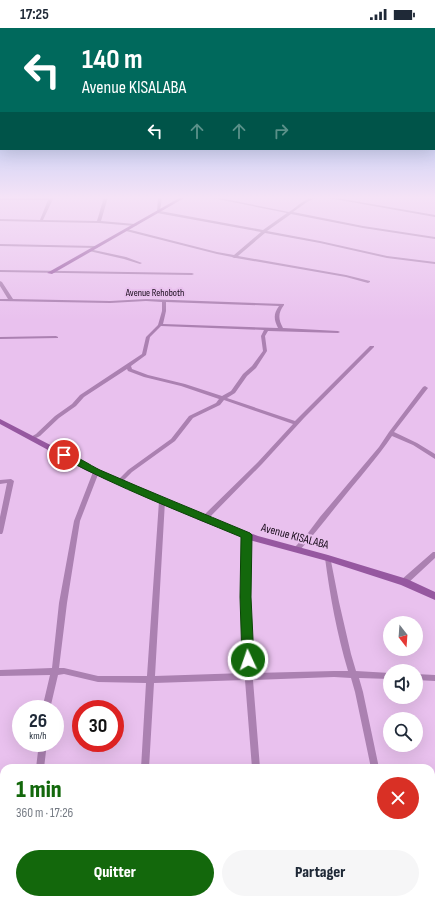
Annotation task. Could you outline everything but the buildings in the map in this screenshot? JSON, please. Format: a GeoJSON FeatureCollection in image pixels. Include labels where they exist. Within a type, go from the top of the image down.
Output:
{"type":"FeatureCollection","features":[{"type":"Feature","properties":{"kind":"street"},"geometry":{"type":"LineString","coordinates":[[50,272],[112,238]]}},
{"type":"Feature","properties":{"kind":"street"},"geometry":{"type":"LineString","coordinates":[[158,238],[234,257],[346,276],[368,282]]}},
{"type":"Feature","properties":{"kind":"street"},"geometry":{"type":"LineString","coordinates":[[234,257],[257,238]]}},
{"type":"Feature","properties":{"kind":"street"},"geometry":{"type":"LineString","coordinates":[[297,238],[387,257],[435,263]]}},
{"type":"Feature","properties":{"kind":"street"},"geometry":{"type":"LineString","coordinates":[[0,245],[93,248],[140,263]]}},
{"type":"Feature","properties":{"kind":"street"},"geometry":{"type":"LineString","coordinates":[[0,271],[192,274]]}},
{"type":"Feature","properties":{"kind":"street"},"geometry":{"type":"LineString","coordinates":[[0,282],[11,300]]}},
{"type":"Feature","properties":{"kind":"street","name":"Avenue Rehoboth"},"geometry":{"type":"LineString","coordinates":[[0,300],[110,302],[138,300],[282,304],[276,311],[276,320],[281,330]]}},
{"type":"Feature","properties":{"kind":"street"},"geometry":{"type":"LineString","coordinates":[[32,438],[38,435],[57,417],[74,405],[82,396],[144,355],[148,337],[160,325],[164,311],[164,301]]}},
{"type":"Feature","properties":{"kind":"street"},"geometry":{"type":"LineString","coordinates":[[160,325],[338,332]]}},
{"type":"Feature","properties":{"kind":"street"},"geometry":{"type":"LineString","coordinates":[[120,482],[130,471],[173,440],[191,417],[218,404],[223,398],[233,392],[265,351],[264,336],[268,329]]}},
{"type":"Feature","properties":{"kind":"street"},"geometry":{"type":"LineString","coordinates":[[0,338],[56,337]]}},
{"type":"Feature","properties":{"kind":"street"},"geometry":{"type":"LineString","coordinates":[[204,518],[260,463],[296,423],[372,347]]}},
{"type":"Feature","properties":{"kind":"street"},"geometry":{"type":"LineString","coordinates":[[128,366],[130,370],[146,376],[183,385],[296,423]]}},
{"type":"Feature","properties":{"kind":"street"},"geometry":{"type":"LineString","coordinates":[[297,549],[381,448],[425,388]]}},
{"type":"Feature","properties":{"kind":"street","name":"Avenue KISALABA"},"geometry":{"type":"LineString","coordinates":[[0,421],[96,472],[246,535],[328,558],[404,582],[435,596]]}},
{"type":"Feature","properties":{"kind":"street"},"geometry":{"type":"LineString","coordinates":[[391,433],[415,444],[435,457]]}},
{"type":"Feature","properties":{"kind":"street"},"geometry":{"type":"LineString","coordinates":[[48,700],[55,672],[63,603],[77,522],[96,472]]}},
{"type":"Feature","properties":{"kind":"street"},"geometry":{"type":"LineString","coordinates":[[0,482],[11,481],[0,532]]}},
{"type":"Feature","properties":{"kind":"street"},"geometry":{"type":"LineString","coordinates":[[146,764],[150,679],[162,501]]}},
{"type":"Feature","properties":{"kind":"street"},"geometry":{"type":"LineString","coordinates":[[246,535],[245,597],[256,764]]}},
{"type":"Feature","properties":{"kind":"street"},"geometry":{"type":"LineString","coordinates":[[404,582],[435,554]]}},
{"type":"Feature","properties":{"kind":"street"},"geometry":{"type":"LineString","coordinates":[[328,558],[335,602],[347,654],[359,692],[374,764]]}},
{"type":"Feature","properties":{"kind":"street"},"geometry":{"type":"LineString","coordinates":[[0,673],[55,672],[64,670],[98,679],[249,676],[383,676]]}},
{"type":"Feature","properties":{"kind":"street"},"geometry":{"type":"LineString","coordinates":[[423,677],[435,678]]}},
{"type":"Feature","properties":{"kind":"street"},"geometry":{"type":"LineString","coordinates":[[40,764],[42,752]]}},
{"type":"Feature","properties":{"kind":"route"},"geometry":{"type":"LineString","coordinates":[[64,455],[90,469],[162,501],[246,535],[245,597],[248,660]]}}]}
